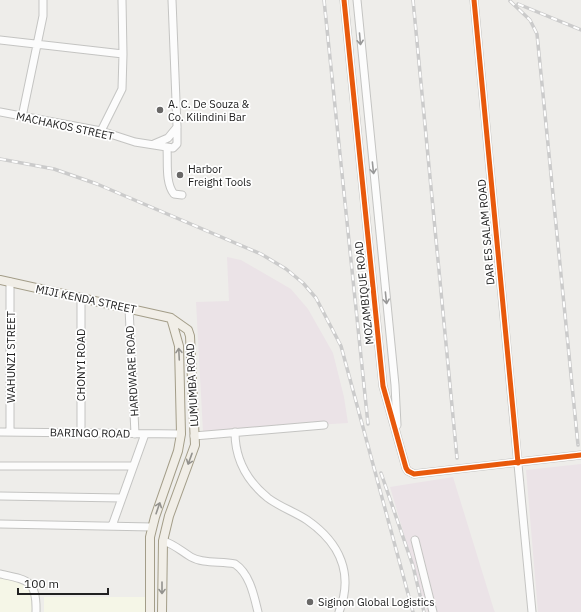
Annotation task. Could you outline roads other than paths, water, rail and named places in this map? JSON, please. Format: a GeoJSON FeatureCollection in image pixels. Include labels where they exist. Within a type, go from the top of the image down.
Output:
{"type":"FeatureCollection","features":[{"type":"Feature","properties":{"kind":"main road","name":"MIJI KENDA STREET"},"geometry":{"type":"LineString","coordinates":[[0,280],[172,318]]}},
{"type":"Feature","properties":{"kind":"main road","name":"LUMUMBA ROAD"},"geometry":{"type":"LineString","coordinates":[[162,612],[163,541],[170,516],[195,445],[190,336],[188,330],[172,318]]}},
{"type":"Feature","properties":{"kind":"main road","name":"LUMUMBA ROAD"},"geometry":{"type":"LineString","coordinates":[[150,612],[150,560],[152,527],[178,451],[181,434],[178,338],[172,318]]}},
{"type":"Feature","properties":{"kind":"street"},"geometry":{"type":"LineString","coordinates":[[22,117],[36,43],[43,16],[43,0]]}},
{"type":"Feature","properties":{"kind":"street"},"geometry":{"type":"LineString","coordinates":[[101,131],[122,89],[122,0]]}},
{"type":"Feature","properties":{"kind":"street"},"geometry":{"type":"LineString","coordinates":[[172,0],[177,126],[176,146],[172,149],[168,149],[168,170],[171,190],[174,194],[182,195]]}},
{"type":"Feature","properties":{"kind":"street","name":"MOZAMBIQUE ROAD"},"geometry":{"type":"LineString","coordinates":[[344,0],[383,386],[406,468],[414,474],[581,455]]}},
{"type":"Feature","properties":{"kind":"street","name":"MOZAMBIQUE ROAD"},"geometry":{"type":"LineString","coordinates":[[357,0],[396,385],[397,437]]}},
{"type":"Feature","properties":{"kind":"street","name":"DAR ES SALAM ROAD"},"geometry":{"type":"LineString","coordinates":[[474,0],[532,612]]}},
{"type":"Feature","properties":{"kind":"street"},"geometry":{"type":"LineString","coordinates":[[0,40],[123,54]]}},
{"type":"Feature","properties":{"kind":"street","name":"MACHAKOS STREET"},"geometry":{"type":"LineString","coordinates":[[0,112],[101,131],[135,142],[154,144],[168,149]]}},
{"type":"Feature","properties":{"kind":"street"},"geometry":{"type":"LineString","coordinates":[[154,144],[168,138],[177,126]]}},
{"type":"Feature","properties":{"kind":"street","name":"WAHUNZI STREET"},"geometry":{"type":"LineString","coordinates":[[10,282],[10,432]]}},
{"type":"Feature","properties":{"kind":"street","name":"CHONYI ROAD"},"geometry":{"type":"LineString","coordinates":[[81,298],[81,433]]}},
{"type":"Feature","properties":{"kind":"street","name":"HARDWARE ROAD"},"geometry":{"type":"LineString","coordinates":[[129,308],[135,434]]}},
{"type":"Feature","properties":{"kind":"street"},"geometry":{"type":"LineString","coordinates":[[180,371],[191,370]]}},
{"type":"Feature","properties":{"kind":"street"},"geometry":{"type":"LineString","coordinates":[[194,436],[324,425]]}},
{"type":"Feature","properties":{"kind":"street","name":"BARINGO ROAD"},"geometry":{"type":"LineString","coordinates":[[0,432],[181,434]]}},
{"type":"Feature","properties":{"kind":"street"},"geometry":{"type":"LineString","coordinates":[[235,432],[235,446],[245,473],[255,486],[268,498],[306,520],[332,542],[339,553],[345,571],[345,594],[339,612]]}},
{"type":"Feature","properties":{"kind":"street"},"geometry":{"type":"LineString","coordinates":[[112,526],[145,434]]}},
{"type":"Feature","properties":{"kind":"street"},"geometry":{"type":"LineString","coordinates":[[0,466],[134,466]]}},
{"type":"Feature","properties":{"kind":"street"},"geometry":{"type":"LineString","coordinates":[[0,496],[122,498]]}},
{"type":"Feature","properties":{"kind":"street"},"geometry":{"type":"LineString","coordinates":[[0,524],[152,527]]}},
{"type":"Feature","properties":{"kind":"street"},"geometry":{"type":"LineString","coordinates":[[415,540],[433,612]]}},
{"type":"Feature","properties":{"kind":"street"},"geometry":{"type":"LineString","coordinates":[[163,541],[175,545],[190,556],[197,559],[235,564],[240,568],[247,579],[258,612]]}},
{"type":"Feature","properties":{"kind":"street"},"geometry":{"type":"LineString","coordinates":[[0,574],[24,579],[32,586],[37,594],[36,612]]}},
{"type":"Feature","properties":{"kind":"railway"},"geometry":{"type":"LineString","coordinates":[[324,0],[368,424]]}},
{"type":"Feature","properties":{"kind":"railway"},"geometry":{"type":"LineString","coordinates":[[413,0],[457,458]]}},
{"type":"Feature","properties":{"kind":"railway"},"geometry":{"type":"LineString","coordinates":[[510,1],[530,20],[537,34],[578,445]]}},
{"type":"Feature","properties":{"kind":"railway"},"geometry":{"type":"LineString","coordinates":[[518,4],[581,30]]}},
{"type":"Feature","properties":{"kind":"railway"},"geometry":{"type":"LineString","coordinates":[[0,159],[54,169],[97,184],[261,254],[286,269],[303,283],[316,298],[341,346],[413,612]]}},
{"type":"Feature","properties":{"kind":"railway"},"geometry":{"type":"LineString","coordinates":[[381,473],[413,566],[424,612]]}},
{"type":"Feature","properties":{"kind":"place","name":"A. C. De Souza & Co. Kilindini Bar"},"geometry":{"type":"Point","coordinates":[160,110]}},
{"type":"Feature","properties":{"kind":"place","name":"Harbor Freight Tools"},"geometry":{"type":"Point","coordinates":[180,175]}},
{"type":"Feature","properties":{"kind":"place","name":"Siginon Global Logistics"},"geometry":{"type":"Point","coordinates":[310,602]}}]}
